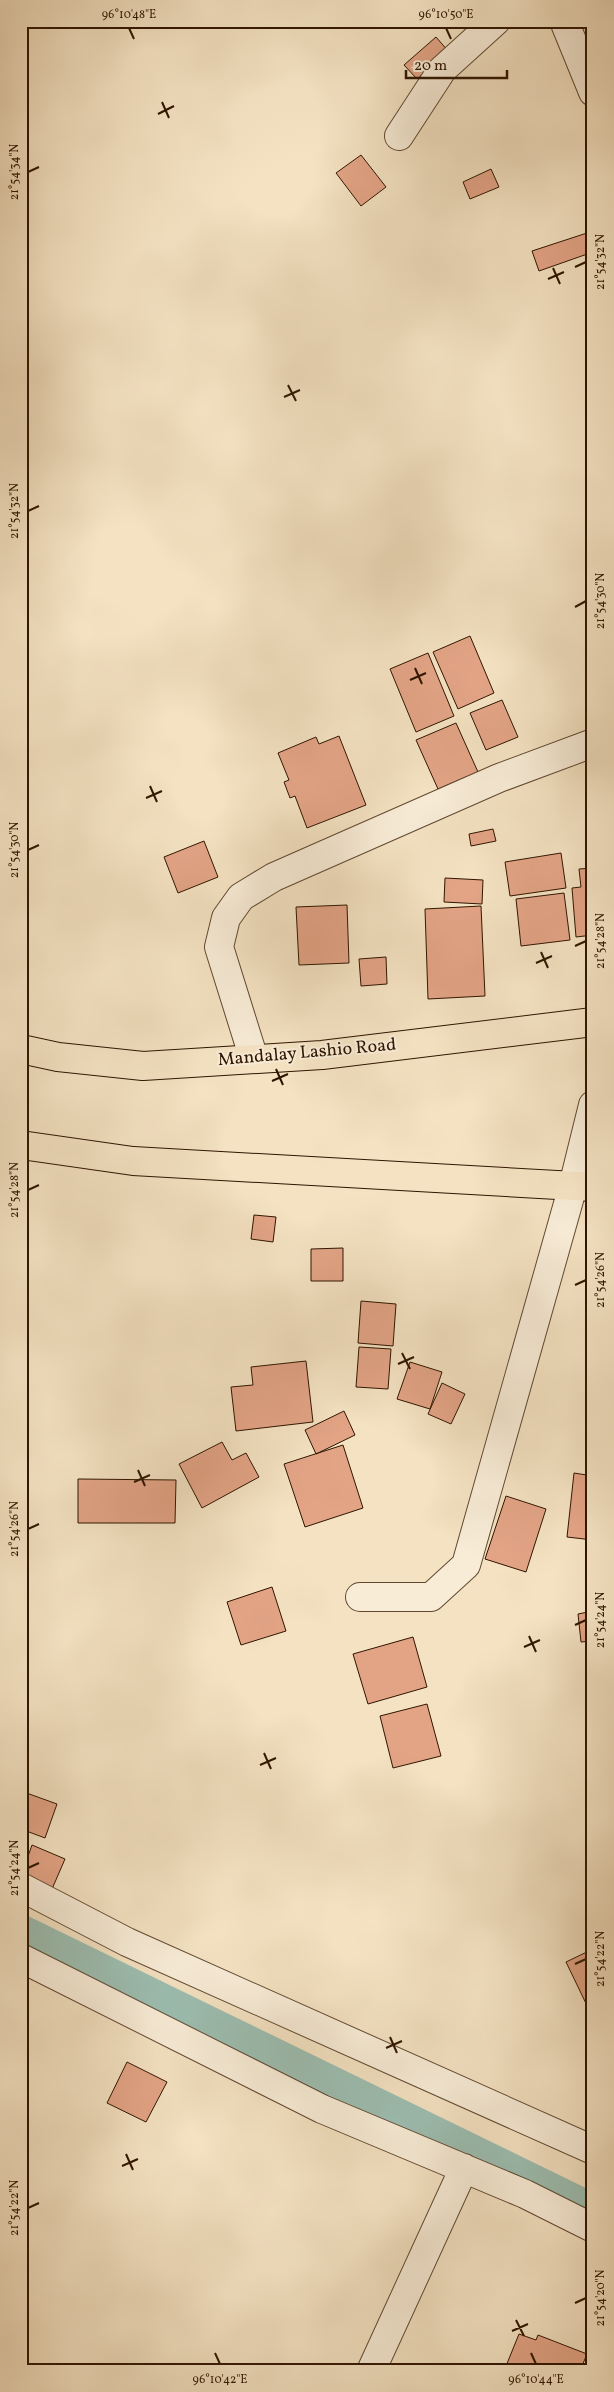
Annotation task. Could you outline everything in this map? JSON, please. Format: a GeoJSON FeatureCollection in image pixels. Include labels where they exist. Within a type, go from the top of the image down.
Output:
{"type":"FeatureCollection","features":[{"type":"Feature","properties":{"kind":"highway","name":"Mandalay Lashio Road"},"geometry":{"type":"LineString","coordinates":[[21,1049],[58,1057],[143,1066],[322,1055],[593,1022]]}},
{"type":"Feature","properties":{"kind":"highway"},"geometry":{"type":"LineString","coordinates":[[21,1145],[134,1161],[583,1187]]}},
{"type":"Feature","properties":{"kind":"street"},"geometry":{"type":"LineString","coordinates":[[399,136],[442,70],[496,21]]}},
{"type":"Feature","properties":{"kind":"street"},"geometry":{"type":"LineString","coordinates":[[564,21],[593,92]]}},
{"type":"Feature","properties":{"kind":"street"},"geometry":{"type":"LineString","coordinates":[[254,1059],[219,947],[226,918],[241,897],[274,877],[498,778],[593,742]]}},
{"type":"Feature","properties":{"kind":"street"},"geometry":{"type":"LineString","coordinates":[[360,1597],[431,1597],[466,1565],[583,1187],[593,1105]]}},
{"type":"Feature","properties":{"kind":"street"},"geometry":{"type":"LineString","coordinates":[[21,1887],[127,1942],[593,2150]]}},
{"type":"Feature","properties":{"kind":"street"},"geometry":{"type":"LineString","coordinates":[[21,1958],[322,2109],[525,2194],[593,2228]]}},
{"type":"Feature","properties":{"kind":"street"},"geometry":{"type":"LineString","coordinates":[[371,2371],[464,2168]]}},
{"type":"Feature","properties":{"kind":"building"},"geometry":{"type":"Polygon","coordinates":[[[436,37],[449,52],[417,79],[404,65],[436,37]]]}},
{"type":"Feature","properties":{"kind":"building"},"geometry":{"type":"Polygon","coordinates":[[[361,155],[386,187],[361,206],[336,173],[361,155]]]}},
{"type":"Feature","properties":{"kind":"building"},"geometry":{"type":"Polygon","coordinates":[[[491,169],[499,187],[470,199],[463,182],[491,169]]]}},
{"type":"Feature","properties":{"kind":"building"},"geometry":{"type":"Polygon","coordinates":[[[587,233],[593,252],[539,271],[532,251],[587,233]]]}},
{"type":"Feature","properties":{"kind":"building"},"geometry":{"type":"Polygon","coordinates":[[[470,636],[494,693],[458,709],[433,652],[470,636]]]}},
{"type":"Feature","properties":{"kind":"building"},"geometry":{"type":"Polygon","coordinates":[[[428,653],[454,716],[416,732],[390,669],[428,653]]]}},
{"type":"Feature","properties":{"kind":"building"},"geometry":{"type":"Polygon","coordinates":[[[502,700],[518,737],[486,750],[470,713],[502,700]]]}},
{"type":"Feature","properties":{"kind":"building"},"geometry":{"type":"Polygon","coordinates":[[[456,723],[478,772],[438,789],[416,740],[456,723]]]}},
{"type":"Feature","properties":{"kind":"building"},"geometry":{"type":"Polygon","coordinates":[[[339,736],[366,805],[307,828],[295,796],[290,798],[284,782],[289,780],[278,753],[316,737],[319,744],[339,736]]]}},
{"type":"Feature","properties":{"kind":"building"},"geometry":{"type":"Polygon","coordinates":[[[493,829],[496,841],[471,846],[469,834],[493,829]]]}},
{"type":"Feature","properties":{"kind":"building"},"geometry":{"type":"Polygon","coordinates":[[[204,841],[218,877],[178,893],[164,857],[204,841]]]}},
{"type":"Feature","properties":{"kind":"building"},"geometry":{"type":"Polygon","coordinates":[[[561,853],[566,888],[510,896],[505,862],[561,853]]]}},
{"type":"Feature","properties":{"kind":"building"},"geometry":{"type":"Polygon","coordinates":[[[593,868],[593,935],[576,937],[572,888],[581,887],[579,869],[593,868]]]}},
{"type":"Feature","properties":{"kind":"building"},"geometry":{"type":"Polygon","coordinates":[[[445,878],[483,880],[482,904],[444,902],[445,878]]]}},
{"type":"Feature","properties":{"kind":"building"},"geometry":{"type":"Polygon","coordinates":[[[564,893],[570,940],[521,946],[516,899],[564,893]]]}},
{"type":"Feature","properties":{"kind":"building"},"geometry":{"type":"Polygon","coordinates":[[[347,905],[349,963],[299,965],[296,907],[347,905]]]}},
{"type":"Feature","properties":{"kind":"building"},"geometry":{"type":"Polygon","coordinates":[[[481,906],[485,996],[428,999],[425,909],[481,906]]]}},
{"type":"Feature","properties":{"kind":"building"},"geometry":{"type":"Polygon","coordinates":[[[386,957],[387,984],[361,986],[359,959],[386,957]]]}},
{"type":"Feature","properties":{"kind":"building"},"geometry":{"type":"Polygon","coordinates":[[[254,1215],[276,1217],[273,1242],[251,1239],[254,1215]]]}},
{"type":"Feature","properties":{"kind":"building"},"geometry":{"type":"Polygon","coordinates":[[[343,1248],[343,1281],[311,1281],[311,1249],[343,1248]]]}},
{"type":"Feature","properties":{"kind":"building"},"geometry":{"type":"Polygon","coordinates":[[[361,1301],[396,1304],[393,1346],[358,1343],[361,1301]]]}},
{"type":"Feature","properties":{"kind":"building"},"geometry":{"type":"Polygon","coordinates":[[[359,1347],[391,1349],[388,1389],[356,1387],[359,1347]]]}},
{"type":"Feature","properties":{"kind":"building"},"geometry":{"type":"Polygon","coordinates":[[[306,1361],[313,1422],[236,1431],[231,1387],[253,1385],[251,1367],[306,1361]]]}},
{"type":"Feature","properties":{"kind":"building"},"geometry":{"type":"Polygon","coordinates":[[[410,1362],[442,1372],[430,1409],[397,1399],[410,1362]]]}},
{"type":"Feature","properties":{"kind":"building"},"geometry":{"type":"Polygon","coordinates":[[[442,1383],[465,1394],[451,1424],[428,1414],[442,1383]]]}},
{"type":"Feature","properties":{"kind":"building"},"geometry":{"type":"Polygon","coordinates":[[[344,1411],[355,1435],[316,1454],[305,1430],[344,1411]]]}},
{"type":"Feature","properties":{"kind":"building"},"geometry":{"type":"Polygon","coordinates":[[[222,1442],[232,1460],[246,1453],[259,1477],[202,1508],[179,1464],[222,1442]]]}},
{"type":"Feature","properties":{"kind":"building"},"geometry":{"type":"Polygon","coordinates":[[[343,1445],[363,1508],[305,1527],[284,1464],[343,1445]]]}},
{"type":"Feature","properties":{"kind":"building"},"geometry":{"type":"Polygon","coordinates":[[[574,1473],[593,1476],[593,1540],[567,1537],[574,1473]]]}},
{"type":"Feature","properties":{"kind":"building"},"geometry":{"type":"Polygon","coordinates":[[[78,1479],[176,1480],[175,1523],[78,1523],[78,1479]]]}},
{"type":"Feature","properties":{"kind":"building"},"geometry":{"type":"Polygon","coordinates":[[[506,1496],[546,1509],[526,1572],[485,1559],[506,1496]]]}},
{"type":"Feature","properties":{"kind":"building"},"geometry":{"type":"Polygon","coordinates":[[[272,1587],[286,1631],[241,1645],[227,1602],[272,1587]]]}},
{"type":"Feature","properties":{"kind":"building"},"geometry":{"type":"Polygon","coordinates":[[[593,1611],[593,1641],[581,1642],[578,1614],[593,1611]]]}},
{"type":"Feature","properties":{"kind":"building"},"geometry":{"type":"Polygon","coordinates":[[[413,1637],[427,1687],[368,1704],[353,1654],[413,1637]]]}},
{"type":"Feature","properties":{"kind":"building"},"geometry":{"type":"Polygon","coordinates":[[[427,1704],[441,1756],[393,1768],[380,1716],[427,1704]]]}},
{"type":"Feature","properties":{"kind":"building"},"geometry":{"type":"Polygon","coordinates":[[[21,1791],[57,1804],[45,1838],[21,1829],[21,1791]]]}},
{"type":"Feature","properties":{"kind":"building"},"geometry":{"type":"Polygon","coordinates":[[[32,1845],[65,1859],[52,1889],[21,1876],[32,1845]]]}},
{"type":"Feature","properties":{"kind":"building"},"geometry":{"type":"Polygon","coordinates":[[[593,1949],[593,2018],[566,1962],[593,1949]]]}},
{"type":"Feature","properties":{"kind":"building"},"geometry":{"type":"Polygon","coordinates":[[[127,2062],[167,2082],[146,2122],[107,2103],[127,2062]]]}},
{"type":"Feature","properties":{"kind":"building"},"geometry":{"type":"Polygon","coordinates":[[[519,2334],[536,2340],[538,2335],[587,2354],[580,2371],[504,2371],[519,2334]]]}},
{"type":"Feature","properties":{"kind":"waterway"},"geometry":{"type":"LineString","coordinates":[[21,1932],[593,2211]]}}]}
